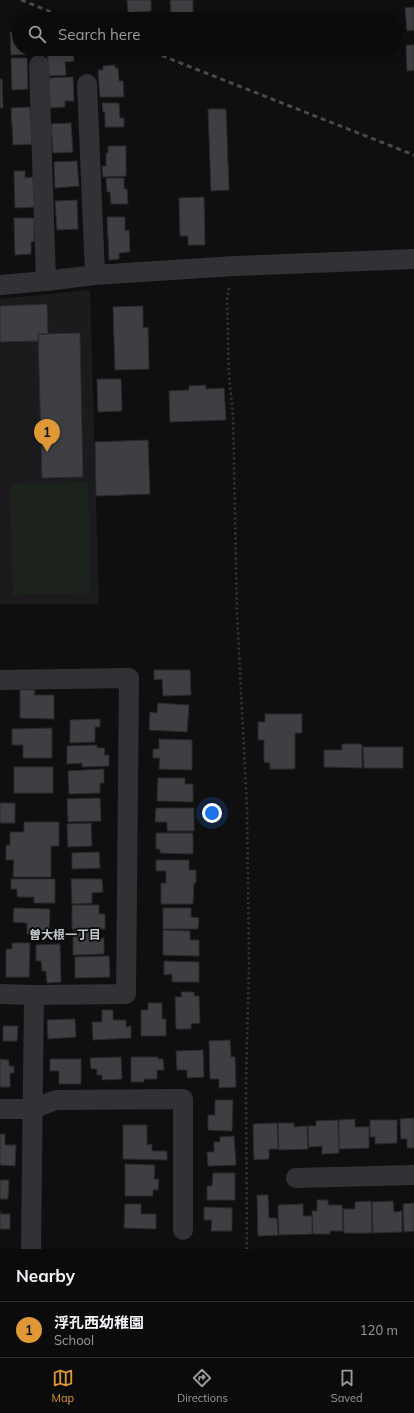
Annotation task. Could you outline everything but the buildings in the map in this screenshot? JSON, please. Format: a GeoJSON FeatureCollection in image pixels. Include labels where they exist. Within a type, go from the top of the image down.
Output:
{"type":"FeatureCollection","features":[{"type":"Feature","properties":{"kind":"street"},"geometry":{"type":"LineString","coordinates":[[39,66],[46,281]]}},
{"type":"Feature","properties":{"kind":"street"},"geometry":{"type":"LineString","coordinates":[[87,84],[95,275]]}},
{"type":"Feature","properties":{"kind":"street"},"geometry":{"type":"LineString","coordinates":[[0,285],[95,275],[234,266],[414,259]]}},
{"type":"Feature","properties":{"kind":"street"},"geometry":{"type":"LineString","coordinates":[[0,680],[129,678],[126,994],[0,994]]}},
{"type":"Feature","properties":{"kind":"street"},"geometry":{"type":"LineString","coordinates":[[31,1249],[34,995]]}},
{"type":"Feature","properties":{"kind":"street"},"geometry":{"type":"LineString","coordinates":[[0,1109],[32,1109],[56,1100],[183,1099],[183,1230]]}},
{"type":"Feature","properties":{"kind":"street"},"geometry":{"type":"LineString","coordinates":[[296,1178],[414,1175]]}},
{"type":"Feature","properties":{"kind":"path"},"geometry":{"type":"LineString","coordinates":[[234,266],[227,298],[227,306],[229,377],[233,415],[237,613],[247,808],[249,966],[246,1083],[247,1249]]}},
{"type":"Feature","properties":{"kind":"shaded area"},"geometry":{"type":"Polygon","coordinates":[[[90,290],[99,604],[0,604],[0,299],[90,290]]]}},
{"type":"Feature","properties":{"kind":"shaded area"},"geometry":{"type":"Polygon","coordinates":[[[88,482],[91,593],[13,595],[10,484],[88,482]]]}},
{"type":"Feature","properties":{"kind":"railway"},"geometry":{"type":"LineString","coordinates":[[21,0],[51,12]]}},
{"type":"Feature","properties":{"kind":"railway"},"geometry":{"type":"LineString","coordinates":[[163,56],[414,155]]}},
{"type":"Feature","properties":{"kind":"place","name":"浮孔西幼稚園"},"geometry":{"type":"Point","coordinates":[47,452]}},
{"type":"Feature","properties":{"kind":"district","name":"曽大根一丁目"},"geometry":{"type":"Point","coordinates":[65,935]}}]}
